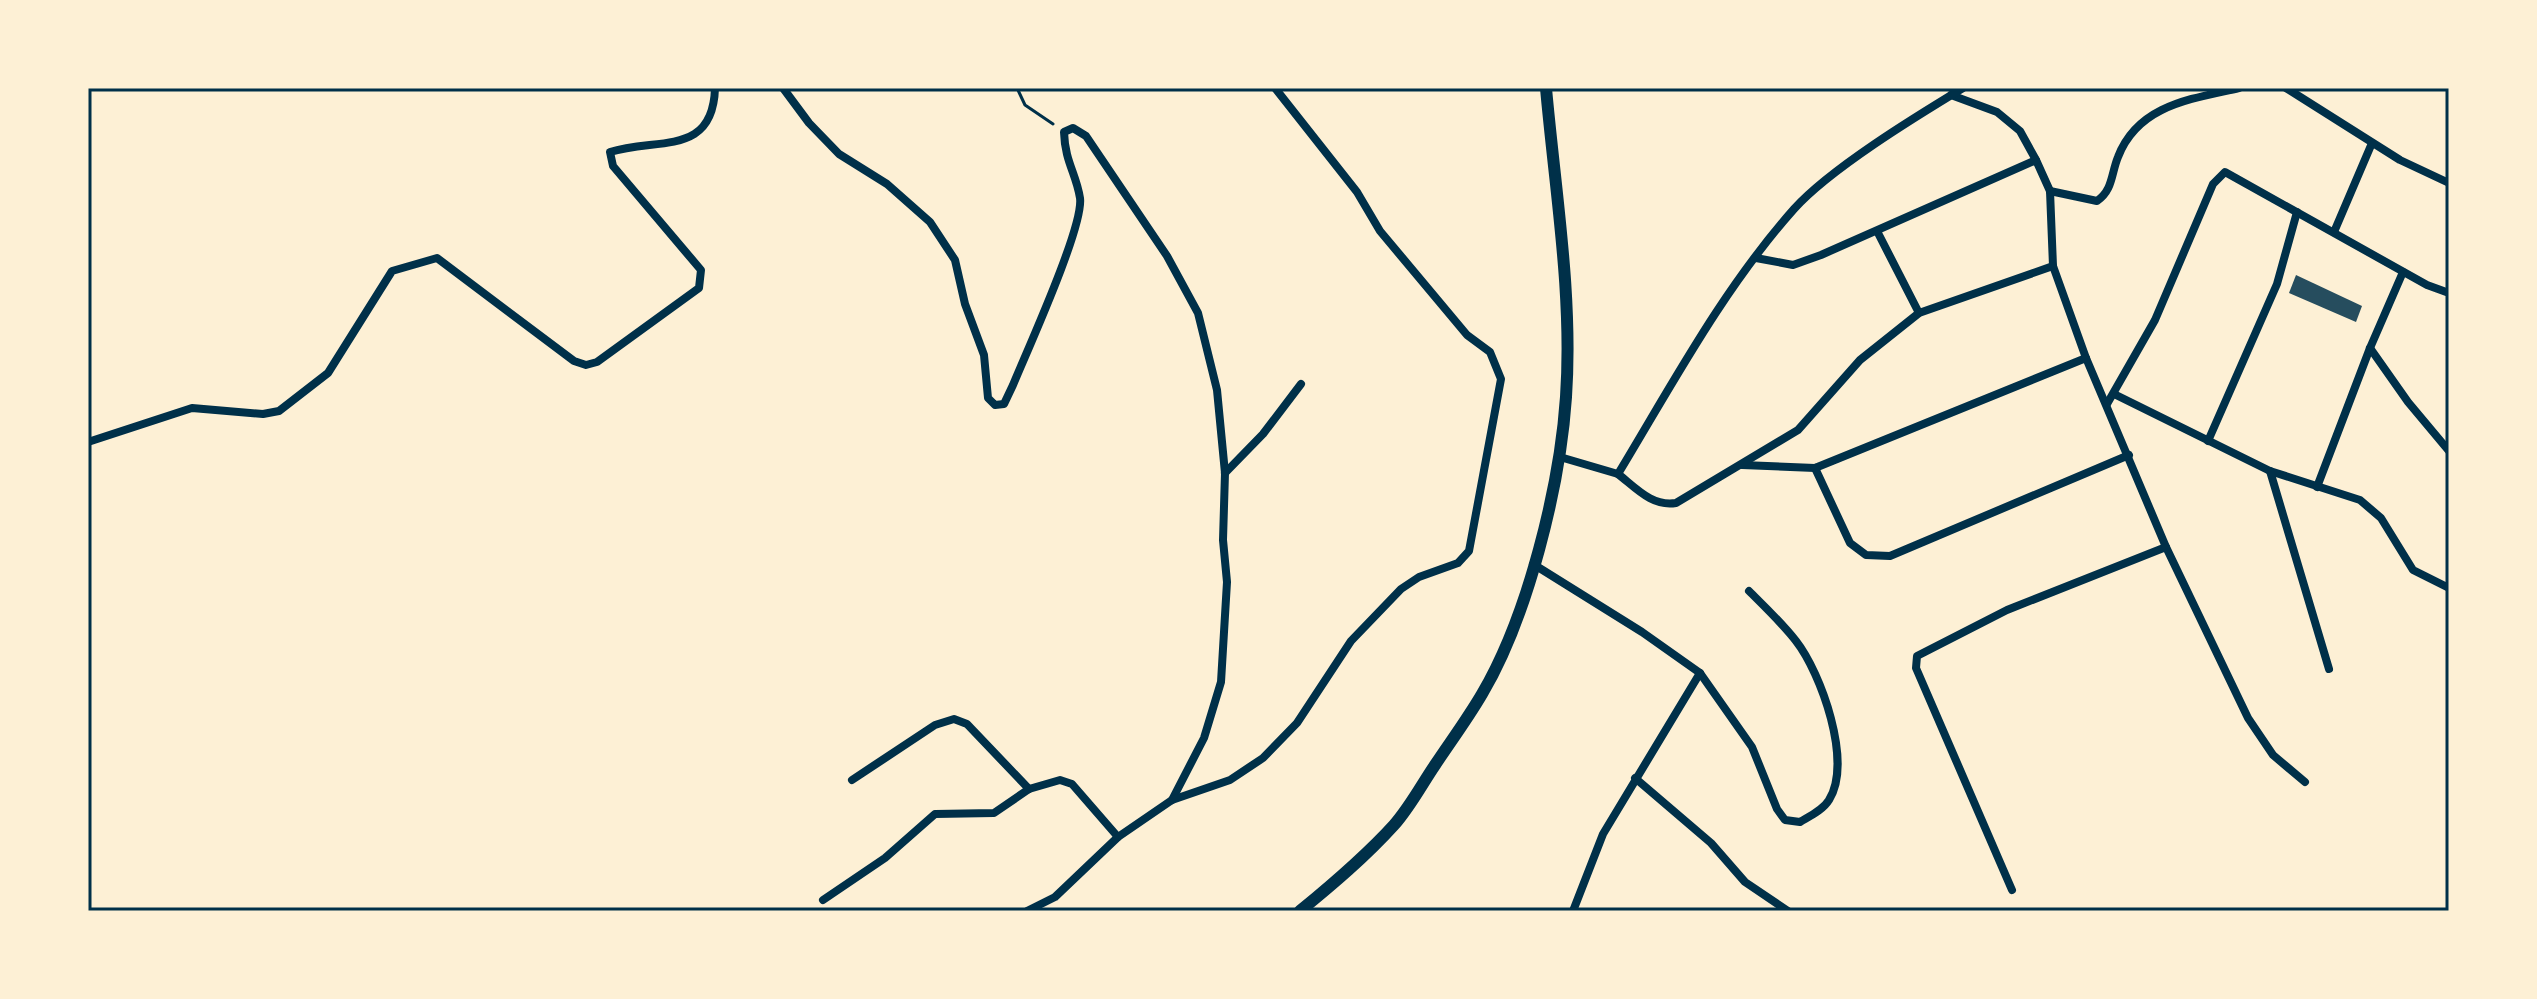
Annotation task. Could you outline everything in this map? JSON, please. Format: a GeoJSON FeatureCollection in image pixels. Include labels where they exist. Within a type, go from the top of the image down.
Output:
{"type":"FeatureCollection","features":[{"type":"Feature","properties":{"kind":"main road"},"geometry":{"type":"LineString","coordinates":[[1300,911],[1348,872],[1396,823],[1483,692],[1512,631],[1533,564],[1560,457],[1567,337],[1546,88]]}},
{"type":"Feature","properties":{"kind":"street"},"geometry":{"type":"LineString","coordinates":[[88,442],[192,408],[263,414],[279,411],[328,373],[392,271],[437,258],[574,361],[586,365],[597,362],[699,288],[701,270],[613,166],[610,152],[631,145],[687,141],[705,125],[714,101],[715,88]]}},
{"type":"Feature","properties":{"kind":"street"},"geometry":{"type":"LineString","coordinates":[[783,88],[809,123],[839,154],[887,184],[930,222],[955,260],[965,304],[984,355],[988,398],[995,405],[1004,404],[1013,385],[1077,229],[1080,198],[1065,156],[1064,132],[1073,128],[1086,136],[1167,256],[1198,313],[1217,390],[1225,473],[1223,540],[1227,582],[1221,682],[1204,738],[1172,800]]}},
{"type":"Feature","properties":{"kind":"street"},"geometry":{"type":"LineString","coordinates":[[1027,911],[1055,897],[1118,837],[1172,800],[1230,780],[1263,758],[1297,723],[1351,641],[1401,589],[1419,577],[1458,563],[1469,551],[1501,379],[1496,363],[1490,352],[1467,335],[1380,231],[1342,171],[1275,88]]}},
{"type":"Feature","properties":{"kind":"street"},"geometry":{"type":"LineString","coordinates":[[1618,474],[1713,316],[1795,208],[1828,179],[1963,88]]}},
{"type":"Feature","properties":{"kind":"street"},"geometry":{"type":"LineString","coordinates":[[2050,191],[2097,201],[2108,193],[2119,154],[2143,121],[2156,110],[2239,88]]}},
{"type":"Feature","properties":{"kind":"street"},"geometry":{"type":"LineString","coordinates":[[2286,88],[2372,143],[2449,183]]}},
{"type":"Feature","properties":{"kind":"street"},"geometry":{"type":"LineString","coordinates":[[1951,95],[1997,112],[2020,131],[2036,160],[2050,191],[2053,266],[2086,358],[2166,547],[2248,718],[2273,755],[2305,782]]}},
{"type":"Feature","properties":{"kind":"street"},"geometry":{"type":"LineString","coordinates":[[2334,232],[2372,143]]}},
{"type":"Feature","properties":{"kind":"street"},"geometry":{"type":"LineString","coordinates":[[1756,258],[1793,265],[2036,160]]}},
{"type":"Feature","properties":{"kind":"street"},"geometry":{"type":"LineString","coordinates":[[2107,404],[2155,320],[2213,184],[2225,172],[2403,272],[2449,293]]}},
{"type":"Feature","properties":{"kind":"street"},"geometry":{"type":"LineString","coordinates":[[2208,441],[2277,284],[2297,212]]}},
{"type":"Feature","properties":{"kind":"street"},"geometry":{"type":"LineString","coordinates":[[1877,231],[1919,313]]}},
{"type":"Feature","properties":{"kind":"street"},"geometry":{"type":"LineString","coordinates":[[1560,457],[1618,474],[1653,501],[1664,505],[1676,503],[1798,430],[1860,360],[1919,313],[2053,266]]}},
{"type":"Feature","properties":{"kind":"street"},"geometry":{"type":"LineString","coordinates":[[2317,487],[2370,348],[2403,272]]}},
{"type":"Feature","properties":{"kind":"street"},"geometry":{"type":"LineString","coordinates":[[2370,348],[2408,402],[2449,451]]}},
{"type":"Feature","properties":{"kind":"street"},"geometry":{"type":"LineString","coordinates":[[1742,465],[1815,468],[2086,358]]}},
{"type":"Feature","properties":{"kind":"street"},"geometry":{"type":"LineString","coordinates":[[1225,473],[1263,434],[1301,384]]}},
{"type":"Feature","properties":{"kind":"street"},"geometry":{"type":"LineString","coordinates":[[2114,394],[2270,471],[2360,500],[2381,518],[2413,570],[2449,588]]}},
{"type":"Feature","properties":{"kind":"street"},"geometry":{"type":"LineString","coordinates":[[1815,468],[1850,543],[1866,555],[1890,556],[2129,455]]}},
{"type":"Feature","properties":{"kind":"street"},"geometry":{"type":"LineString","coordinates":[[2270,471],[2329,669]]}},
{"type":"Feature","properties":{"kind":"street"},"geometry":{"type":"LineString","coordinates":[[2012,890],[1916,668],[1917,656],[2007,610],[2166,547]]}},
{"type":"Feature","properties":{"kind":"street"},"geometry":{"type":"LineString","coordinates":[[1533,564],[1642,632],[1700,673],[1752,747],[1777,809],[1785,820],[1800,822],[1817,812],[1829,799],[1837,779],[1837,756],[1825,694],[1798,643],[1749,591]]}},
{"type":"Feature","properties":{"kind":"street"},"geometry":{"type":"LineString","coordinates":[[1573,911],[1603,834],[1700,673]]}},
{"type":"Feature","properties":{"kind":"street"},"geometry":{"type":"LineString","coordinates":[[852,780],[935,725],[954,719],[967,724],[1029,789]]}},
{"type":"Feature","properties":{"kind":"street"},"geometry":{"type":"LineString","coordinates":[[1635,778],[1711,843],[1745,882],[1788,911]]}},
{"type":"Feature","properties":{"kind":"street"},"geometry":{"type":"LineString","coordinates":[[823,900],[885,858],[935,814],[994,813],[1029,789],[1060,780],[1072,784],[1118,837]]}},
{"type":"Feature","properties":{"kind":"path"},"geometry":{"type":"LineString","coordinates":[[1017,88],[1025,105],[1064,132]]}},
{"type":"Feature","properties":{"kind":"building"},"geometry":{"type":"Polygon","coordinates":[[[2296,275],[2362,306],[2356,322],[2289,293],[2296,275]]]}}]}
